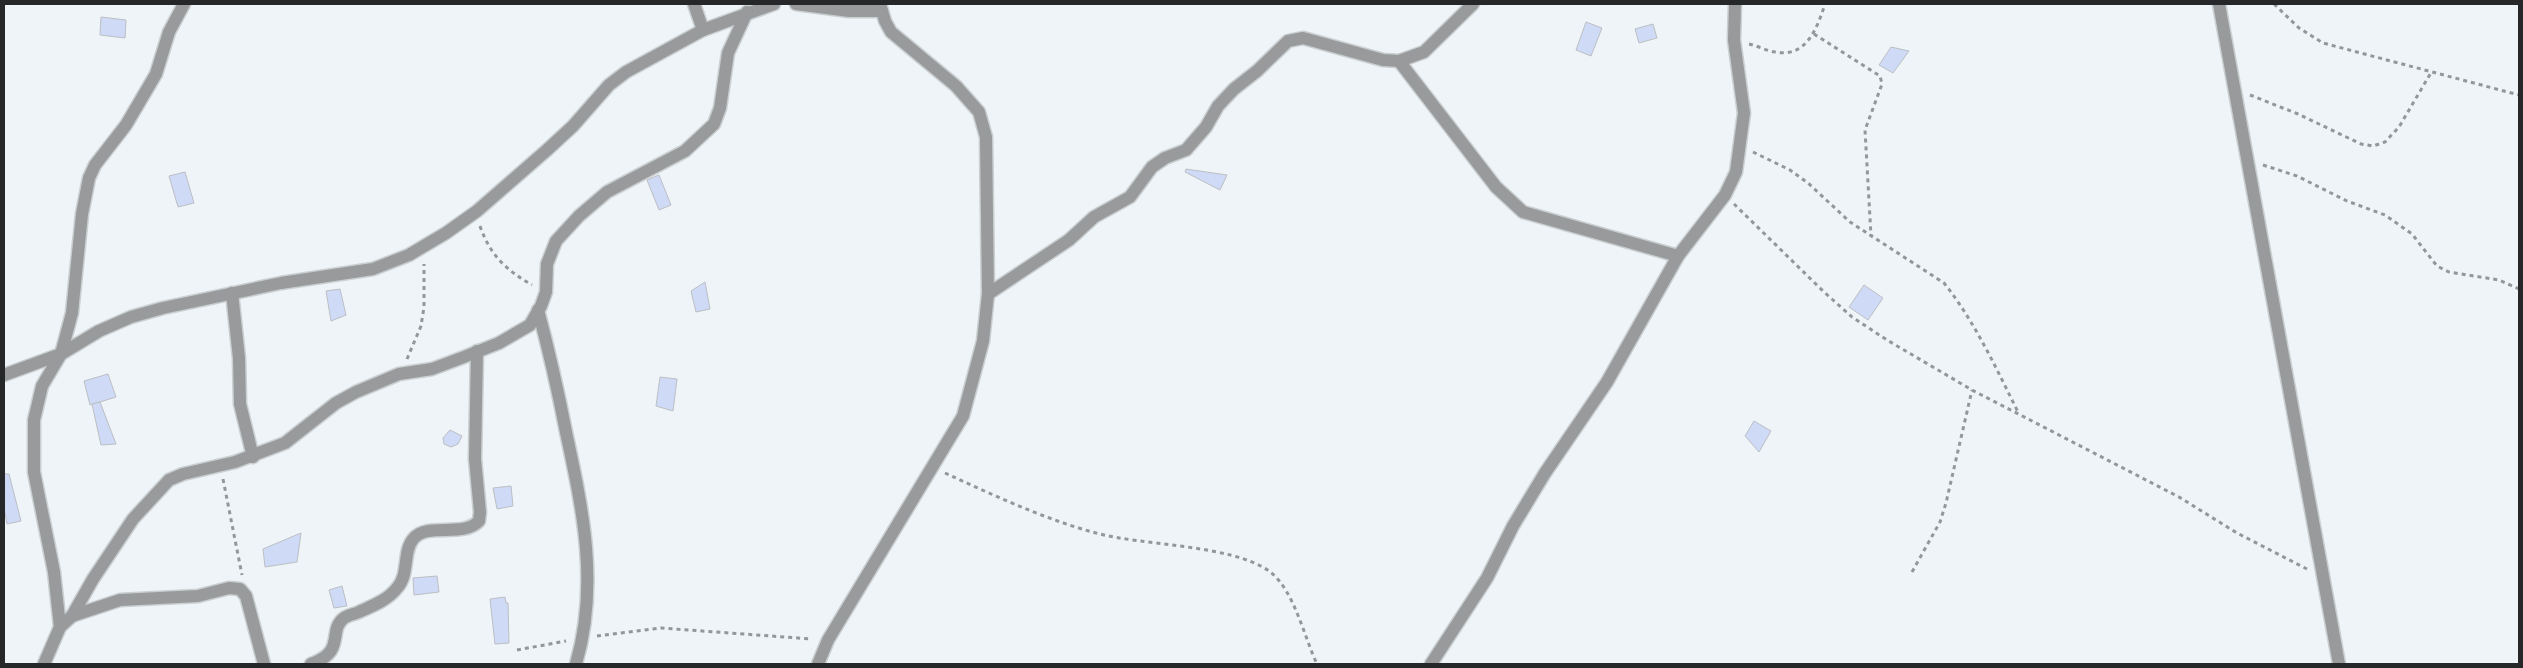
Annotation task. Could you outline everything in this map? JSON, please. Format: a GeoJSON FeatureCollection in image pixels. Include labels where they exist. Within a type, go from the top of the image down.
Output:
{"type":"FeatureCollection","features":[{"type":"Feature","properties":{"kind":"street"},"geometry":{"type":"LineString","coordinates":[[60,627],[54,572],[34,472],[34,420],[42,386],[61,354],[72,313],[82,214],[89,178],[95,165],[126,125],[156,74],[168,32],[184,4]]}},
{"type":"Feature","properties":{"kind":"street"},"geometry":{"type":"LineString","coordinates":[[694,4],[703,30]]}},
{"type":"Feature","properties":{"kind":"street"},"geometry":{"type":"LineString","coordinates":[[4,375],[61,354],[99,331],[131,317],[281,283],[373,269],[409,255],[446,233],[477,211],[547,150],[620,76],[703,30],[747,12],[774,4]]}},
{"type":"Feature","properties":{"kind":"street"},"geometry":{"type":"LineString","coordinates":[[796,4],[849,12],[881,7],[891,32],[956,86],[979,112],[986,137],[988,294],[983,341],[963,416],[828,640],[818,664]]}},
{"type":"Feature","properties":{"kind":"street"},"geometry":{"type":"LineString","coordinates":[[988,294],[1068,240],[1094,217],[1130,197],[1144,175],[1158,163],[1186,150],[1206,127],[1218,106],[1258,71],[1288,41],[1303,38],[1383,60],[1399,61],[1424,52],[1473,4]]}},
{"type":"Feature","properties":{"kind":"street"},"geometry":{"type":"LineString","coordinates":[[1431,664],[1487,578],[1513,526],[1545,473],[1607,382],[1678,256],[1725,194],[1736,172],[1741,148],[1744,113],[1734,40],[1735,4]]}},
{"type":"Feature","properties":{"kind":"street"},"geometry":{"type":"LineString","coordinates":[[2219,4],[2339,664]]}},
{"type":"Feature","properties":{"kind":"street"},"geometry":{"type":"LineString","coordinates":[[44,664],[60,627],[72,616],[92,579],[133,519],[169,480],[183,474],[253,456],[285,443],[343,399],[399,374],[432,369],[499,343],[530,325],[546,292],[547,264],[556,240],[579,216],[607,192],[685,151],[714,124],[720,108],[728,53],[747,12]]}},
{"type":"Feature","properties":{"kind":"street"},"geometry":{"type":"LineString","coordinates":[[1399,61],[1496,187],[1523,212],[1678,256]]}},
{"type":"Feature","properties":{"kind":"street"},"geometry":{"type":"LineString","coordinates":[[232,293],[239,358],[240,404],[253,456]]}},
{"type":"Feature","properties":{"kind":"street"},"geometry":{"type":"LineString","coordinates":[[538,310],[557,381],[582,504],[588,557],[584,638],[576,664]]}},
{"type":"Feature","properties":{"kind":"street"},"geometry":{"type":"LineString","coordinates":[[311,664],[330,655],[336,642],[339,626],[345,618],[385,599],[398,588],[405,576],[410,545],[414,538],[420,533],[468,528],[474,526],[479,521],[475,432],[477,351]]}},
{"type":"Feature","properties":{"kind":"street"},"geometry":{"type":"LineString","coordinates":[[72,616],[120,600],[198,596],[229,588],[240,589],[246,596],[264,664]]}},
{"type":"Feature","properties":{"kind":"path"},"geometry":{"type":"LineString","coordinates":[[1734,40],[1773,52],[1793,53],[1803,46],[1814,34],[1825,4]]}},
{"type":"Feature","properties":{"kind":"path"},"geometry":{"type":"LineString","coordinates":[[2274,4],[2299,28],[2323,43],[2519,95]]}},
{"type":"Feature","properties":{"kind":"path"},"geometry":{"type":"LineString","coordinates":[[1814,34],[1880,76],[1882,84],[1866,130],[1871,237]]}},
{"type":"Feature","properties":{"kind":"path"},"geometry":{"type":"LineString","coordinates":[[2234,87],[2298,114],[2361,144],[2373,146],[2385,142],[2398,127],[2432,71]]}},
{"type":"Feature","properties":{"kind":"path"},"geometry":{"type":"LineString","coordinates":[[1741,148],[1790,170],[1871,237],[1944,283],[1955,297],[1981,340],[2018,413]]}},
{"type":"Feature","properties":{"kind":"path"},"geometry":{"type":"LineString","coordinates":[[2248,161],[2297,176],[2346,201],[2386,215],[2412,234],[2437,266],[2449,272],[2499,280],[2519,289]]}},
{"type":"Feature","properties":{"kind":"path"},"geometry":{"type":"LineString","coordinates":[[1725,194],[1852,317],[1887,340],[1972,390],[2179,497],[2237,533],[2323,578]]}},
{"type":"Feature","properties":{"kind":"path"},"geometry":{"type":"LineString","coordinates":[[477,211],[480,227],[488,244],[504,267],[546,292]]}},
{"type":"Feature","properties":{"kind":"path"},"geometry":{"type":"LineString","coordinates":[[399,374],[421,326],[424,307],[423,246]]}},
{"type":"Feature","properties":{"kind":"path"},"geometry":{"type":"LineString","coordinates":[[1912,572],[1940,522],[1972,390]]}},
{"type":"Feature","properties":{"kind":"path"},"geometry":{"type":"LineString","coordinates":[[220,466],[246,596]]}},
{"type":"Feature","properties":{"kind":"path"},"geometry":{"type":"LineString","coordinates":[[933,468],[1005,500],[1096,533],[1223,554],[1253,563],[1269,572],[1282,584],[1317,664]]}},
{"type":"Feature","properties":{"kind":"path"},"geometry":{"type":"LineString","coordinates":[[517,650],[584,638],[662,628],[828,640]]}},
{"type":"Feature","properties":{"kind":"building"},"geometry":{"type":"Polygon","coordinates":[[[101,17],[126,20],[125,38],[100,35],[101,17]]]}},
{"type":"Feature","properties":{"kind":"building"},"geometry":{"type":"Polygon","coordinates":[[[1586,22],[1602,28],[1591,56],[1576,50],[1586,22]]]}},
{"type":"Feature","properties":{"kind":"building"},"geometry":{"type":"Polygon","coordinates":[[[1653,24],[1657,38],[1639,43],[1635,29],[1653,24]]]}},
{"type":"Feature","properties":{"kind":"building"},"geometry":{"type":"Polygon","coordinates":[[[1891,47],[1909,51],[1893,73],[1879,65],[1891,47]]]}},
{"type":"Feature","properties":{"kind":"building"},"geometry":{"type":"Polygon","coordinates":[[[1186,169],[1227,175],[1220,190],[1185,172],[1186,169]]]}},
{"type":"Feature","properties":{"kind":"building"},"geometry":{"type":"Polygon","coordinates":[[[185,172],[194,203],[178,207],[169,176],[185,172]]]}},
{"type":"Feature","properties":{"kind":"building"},"geometry":{"type":"Polygon","coordinates":[[[659,175],[671,205],[659,210],[647,180],[659,175]]]}},
{"type":"Feature","properties":{"kind":"building"},"geometry":{"type":"Polygon","coordinates":[[[705,282],[710,309],[696,312],[691,291],[705,282]]]}},
{"type":"Feature","properties":{"kind":"building"},"geometry":{"type":"Polygon","coordinates":[[[1864,285],[1883,298],[1868,320],[1849,307],[1864,285]]]}},
{"type":"Feature","properties":{"kind":"building"},"geometry":{"type":"Polygon","coordinates":[[[340,289],[346,315],[331,321],[326,291],[340,289]]]}},
{"type":"Feature","properties":{"kind":"building"},"geometry":{"type":"Polygon","coordinates":[[[108,374],[116,397],[90,405],[84,381],[108,374]]]}},
{"type":"Feature","properties":{"kind":"building"},"geometry":{"type":"Polygon","coordinates":[[[660,377],[677,379],[673,411],[656,406],[660,377]]]}},
{"type":"Feature","properties":{"kind":"building"},"geometry":{"type":"Polygon","coordinates":[[[100,402],[116,444],[101,445],[92,404],[100,402]]]}},
{"type":"Feature","properties":{"kind":"building"},"geometry":{"type":"Polygon","coordinates":[[[1754,421],[1771,431],[1759,452],[1745,436],[1754,421]]]}},
{"type":"Feature","properties":{"kind":"building"},"geometry":{"type":"Polygon","coordinates":[[[450,430],[462,436],[458,444],[451,447],[444,444],[443,438],[450,430]]]}},
{"type":"Feature","properties":{"kind":"building"},"geometry":{"type":"Polygon","coordinates":[[[4,474],[9,474],[21,521],[7,524],[4,508],[4,474]]]}},
{"type":"Feature","properties":{"kind":"building"},"geometry":{"type":"Polygon","coordinates":[[[511,486],[513,506],[497,509],[493,488],[511,486]]]}},
{"type":"Feature","properties":{"kind":"building"},"geometry":{"type":"Polygon","coordinates":[[[301,533],[297,562],[265,567],[263,549],[301,533]]]}},
{"type":"Feature","properties":{"kind":"building"},"geometry":{"type":"Polygon","coordinates":[[[437,576],[439,592],[414,595],[413,578],[437,576]]]}},
{"type":"Feature","properties":{"kind":"building"},"geometry":{"type":"Polygon","coordinates":[[[342,586],[347,606],[334,608],[329,590],[342,586]]]}},
{"type":"Feature","properties":{"kind":"building"},"geometry":{"type":"Polygon","coordinates":[[[505,597],[506,603],[508,603],[509,643],[495,644],[490,599],[505,597]]]}}]}
